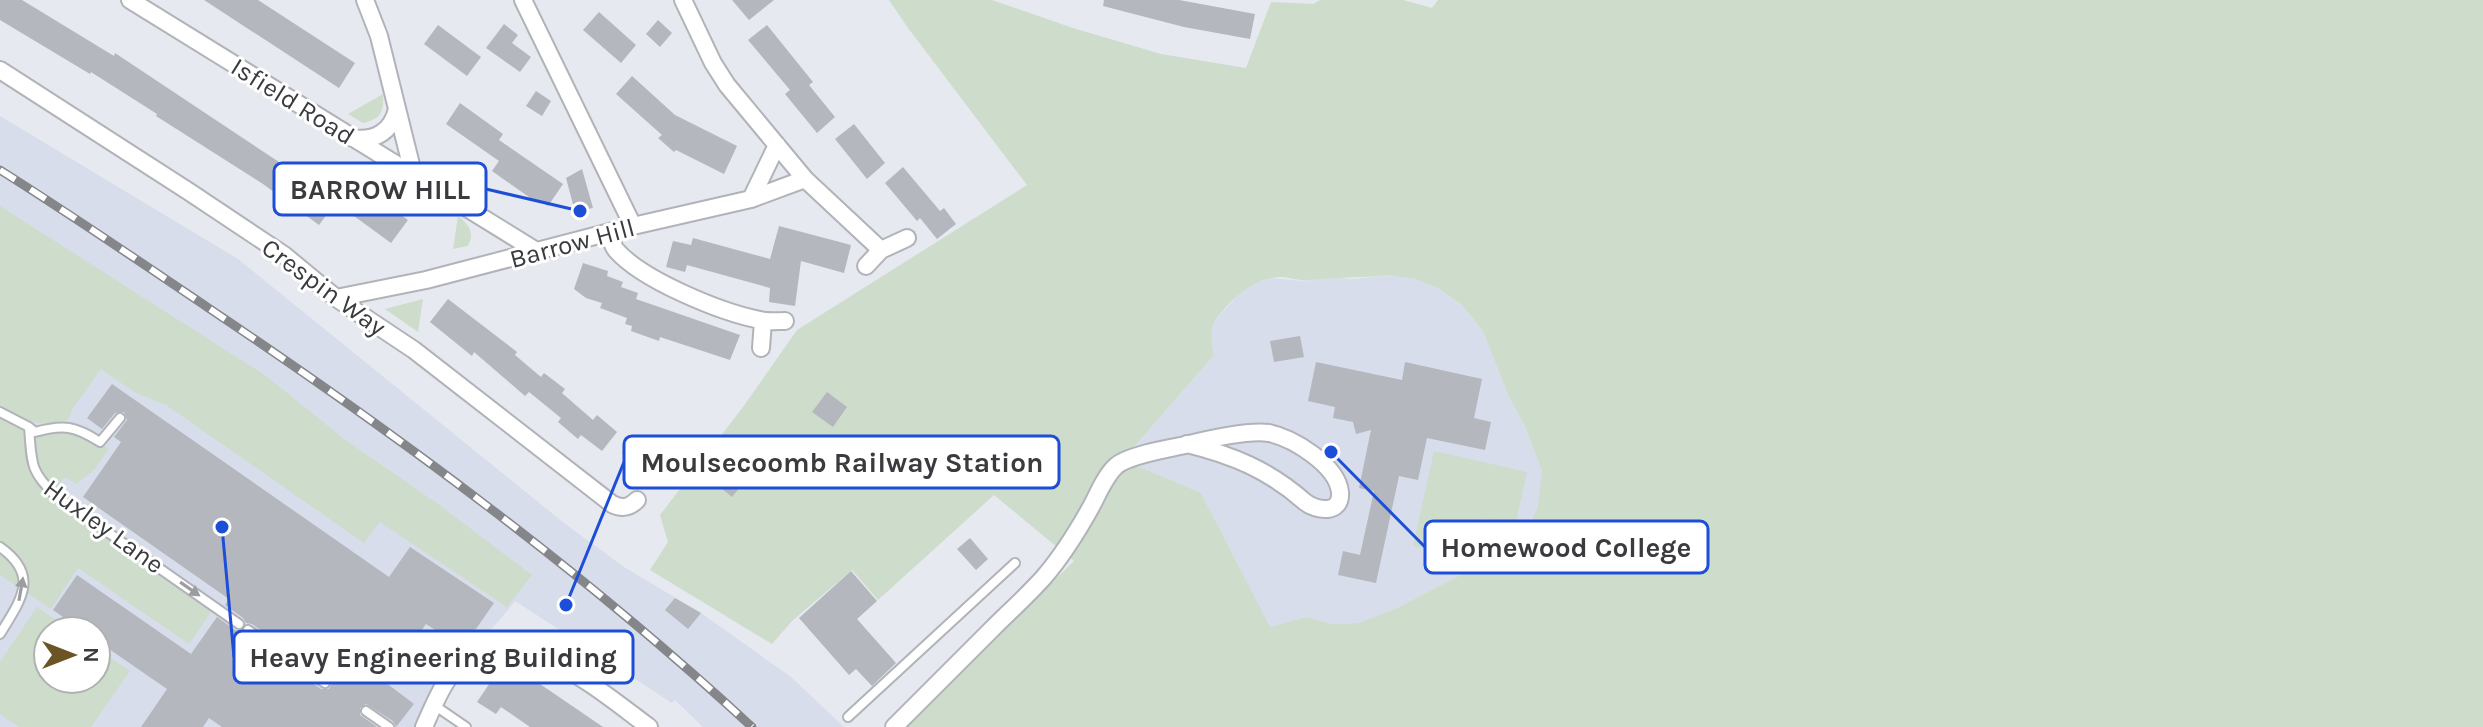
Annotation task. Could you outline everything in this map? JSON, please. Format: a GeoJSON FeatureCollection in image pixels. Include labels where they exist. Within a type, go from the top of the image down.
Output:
{"type":"FeatureCollection","features":[{"type":"Feature","properties":{"kind":"street","name":"Isfield Road"},"geometry":{"type":"LineString","coordinates":[[130,0],[538,252]]}},
{"type":"Feature","properties":{"kind":"street"},"geometry":{"type":"LineString","coordinates":[[365,0],[379,36],[414,177]]}},
{"type":"Feature","properties":{"kind":"street"},"geometry":{"type":"LineString","coordinates":[[523,0],[633,226]]}},
{"type":"Feature","properties":{"kind":"street"},"geometry":{"type":"LineString","coordinates":[[683,0],[727,85],[805,179],[881,250]]}},
{"type":"Feature","properties":{"kind":"street","name":"Crespin Way"},"geometry":{"type":"LineString","coordinates":[[0,70],[284,255],[336,298],[414,350],[612,504],[622,508],[637,500]]}},
{"type":"Feature","properties":{"kind":"street"},"geometry":{"type":"LineString","coordinates":[[352,138],[367,139],[383,133],[393,121],[397,107]]}},
{"type":"Feature","properties":{"kind":"street"},"geometry":{"type":"LineString","coordinates":[[751,199],[777,145]]}},
{"type":"Feature","properties":{"kind":"street","name":"Barrow Hill"},"geometry":{"type":"LineString","coordinates":[[336,298],[426,280],[751,199],[805,179]]}},
{"type":"Feature","properties":{"kind":"street"},"geometry":{"type":"LineString","coordinates":[[609,233],[613,248],[651,276],[714,305],[763,321],[785,321]]}},
{"type":"Feature","properties":{"kind":"street"},"geometry":{"type":"LineString","coordinates":[[866,266],[881,250],[907,238]]}},
{"type":"Feature","properties":{"kind":"street"},"geometry":{"type":"LineString","coordinates":[[761,348],[763,321]]}},
{"type":"Feature","properties":{"kind":"street"},"geometry":{"type":"LineString","coordinates":[[894,727],[1043,578],[1072,541],[1115,467],[1130,459],[1187,444],[1257,432],[1283,437],[1323,464],[1339,489],[1338,501],[1327,510],[1316,509],[1248,464],[1213,449],[1187,444]]}},
{"type":"Feature","properties":{"kind":"street"},"geometry":{"type":"LineString","coordinates":[[424,727],[452,674],[467,656],[485,649],[513,647],[552,660],[649,727]]}},
{"type":"Feature","properties":{"kind":"lane"},"geometry":{"type":"LineString","coordinates":[[0,412],[35,432],[73,427],[100,442],[120,418]]}},
{"type":"Feature","properties":{"kind":"lane","name":"Huxley Lane"},"geometry":{"type":"LineString","coordinates":[[29,427],[34,471],[56,496],[239,624]]}},
{"type":"Feature","properties":{"kind":"lane"},"geometry":{"type":"LineString","coordinates":[[0,547],[20,568],[25,586],[0,634]]}},
{"type":"Feature","properties":{"kind":"lane"},"geometry":{"type":"LineString","coordinates":[[848,717],[1015,563]]}},
{"type":"Feature","properties":{"kind":"lane"},"geometry":{"type":"LineString","coordinates":[[248,630],[325,683]]}},
{"type":"Feature","properties":{"kind":"lane"},"geometry":{"type":"LineString","coordinates":[[434,705],[466,727]]}},
{"type":"Feature","properties":{"kind":"lane"},"geometry":{"type":"LineString","coordinates":[[366,711],[389,727]]}},
{"type":"Feature","properties":{"kind":"shaded area"},"geometry":{"type":"Polygon","coordinates":[[[0,116],[238,259],[564,523],[624,567],[701,613],[791,677],[844,727],[703,727],[675,700],[672,703],[515,601],[443,678],[422,727],[0,727],[0,116]]]}},
{"type":"Feature","properties":{"kind":"shaded area"},"geometry":{"type":"Polygon","coordinates":[[[1389,275],[1415,279],[1438,288],[1462,305],[1483,331],[1542,471],[1539,507],[1523,538],[1499,559],[1466,572],[1397,608],[1360,623],[1332,624],[1307,617],[1270,628],[1201,493],[1133,464],[1127,455],[1214,355],[1209,333],[1211,325],[1240,293],[1255,283],[1272,278],[1304,281],[1325,277],[1354,279],[1389,275]]]}},
{"type":"Feature","properties":{"kind":"green space"},"geometry":{"type":"Polygon","coordinates":[[[889,0],[992,0],[1161,54],[1246,68],[1271,2],[1313,4],[1320,0],[1403,0],[1432,8],[1438,0],[2483,0],[2483,727],[904,727],[1074,561],[994,495],[878,600],[852,570],[792,621],[772,644],[650,570],[668,542],[660,515],[743,407],[797,330],[1027,185],[889,0]],[[1389,275],[1305,280],[1283,277],[1252,285],[1233,299],[1214,322],[1211,339],[1214,355],[1127,455],[1133,464],[1201,493],[1270,627],[1307,617],[1332,624],[1359,623],[1397,608],[1466,572],[1499,559],[1523,538],[1538,507],[1542,471],[1483,331],[1462,305],[1438,288],[1415,279],[1389,275]]]}},
{"type":"Feature","properties":{"kind":"green space"},"geometry":{"type":"Polygon","coordinates":[[[383,94],[383,106],[378,117],[363,123],[348,114],[383,94]]]}},
{"type":"Feature","properties":{"kind":"green space"},"geometry":{"type":"Polygon","coordinates":[[[0,206],[266,376],[344,439],[438,504],[532,575],[507,607],[380,522],[364,543],[166,405],[134,392],[101,369],[68,420],[47,425],[0,408],[0,206]]]}},
{"type":"Feature","properties":{"kind":"green space"},"geometry":{"type":"Polygon","coordinates":[[[458,216],[468,226],[471,237],[468,246],[453,249],[458,216]]]}},
{"type":"Feature","properties":{"kind":"green space"},"geometry":{"type":"Polygon","coordinates":[[[423,299],[418,332],[385,309],[423,299]]]}},
{"type":"Feature","properties":{"kind":"green space"},"geometry":{"type":"Polygon","coordinates":[[[0,412],[29,427],[38,478],[106,530],[103,536],[211,612],[189,644],[78,568],[51,609],[0,575],[0,412]]]}},
{"type":"Feature","properties":{"kind":"green space"},"geometry":{"type":"Polygon","coordinates":[[[35,432],[85,433],[109,449],[94,470],[76,484],[65,477],[55,489],[44,477],[38,463],[35,432]]]}},
{"type":"Feature","properties":{"kind":"green space"},"geometry":{"type":"Polygon","coordinates":[[[1434,451],[1527,472],[1515,526],[1481,518],[1471,560],[1413,546],[1434,451]]]}},
{"type":"Feature","properties":{"kind":"green space"},"geometry":{"type":"Polygon","coordinates":[[[37,607],[49,615],[32,615],[32,695],[112,695],[112,659],[130,671],[91,727],[19,727],[0,714],[0,662],[37,607]]]}},
{"type":"Feature","properties":{"kind":"building"},"geometry":{"type":"Polygon","coordinates":[[[0,0],[22,0],[114,56],[115,53],[336,202],[319,225],[157,114],[0,20],[0,0]]]}},
{"type":"Feature","properties":{"kind":"building"},"geometry":{"type":"Polygon","coordinates":[[[204,0],[258,0],[355,63],[339,88],[204,0]]]}},
{"type":"Feature","properties":{"kind":"building"},"geometry":{"type":"Polygon","coordinates":[[[732,0],[774,0],[749,20],[732,0]]]}},
{"type":"Feature","properties":{"kind":"building"},"geometry":{"type":"Polygon","coordinates":[[[1104,0],[1179,0],[1255,14],[1250,39],[1184,27],[1103,6],[1104,0]]]}},
{"type":"Feature","properties":{"kind":"building"},"geometry":{"type":"Polygon","coordinates":[[[599,12],[636,45],[621,63],[583,30],[599,12]]]}},
{"type":"Feature","properties":{"kind":"building"},"geometry":{"type":"Polygon","coordinates":[[[658,20],[672,33],[660,47],[646,34],[658,20]]]}},
{"type":"Feature","properties":{"kind":"building"},"geometry":{"type":"Polygon","coordinates":[[[504,24],[518,35],[512,43],[531,57],[520,72],[486,48],[504,24]]]}},
{"type":"Feature","properties":{"kind":"building"},"geometry":{"type":"Polygon","coordinates":[[[438,25],[481,57],[467,76],[424,44],[438,25]]]}},
{"type":"Feature","properties":{"kind":"building"},"geometry":{"type":"Polygon","coordinates":[[[767,25],[813,82],[809,85],[835,117],[817,133],[785,94],[790,90],[748,40],[767,25]]]}},
{"type":"Feature","properties":{"kind":"building"},"geometry":{"type":"Polygon","coordinates":[[[632,76],[675,115],[737,146],[724,174],[676,150],[674,152],[658,138],[662,135],[616,94],[632,76]]]}},
{"type":"Feature","properties":{"kind":"building"},"geometry":{"type":"Polygon","coordinates":[[[536,91],[551,101],[542,116],[526,106],[536,91]]]}},
{"type":"Feature","properties":{"kind":"building"},"geometry":{"type":"Polygon","coordinates":[[[460,103],[503,134],[499,140],[563,184],[548,206],[539,200],[536,202],[492,171],[499,161],[446,124],[460,103]]]}},
{"type":"Feature","properties":{"kind":"building"},"geometry":{"type":"Polygon","coordinates":[[[854,124],[885,163],[867,179],[835,139],[854,124]]]}},
{"type":"Feature","properties":{"kind":"building"},"geometry":{"type":"Polygon","coordinates":[[[903,167],[940,211],[944,208],[956,224],[937,239],[920,218],[917,221],[885,183],[903,167]]]}},
{"type":"Feature","properties":{"kind":"building"},"geometry":{"type":"Polygon","coordinates":[[[582,169],[593,208],[575,212],[566,178],[582,169]]]}},
{"type":"Feature","properties":{"kind":"building"},"geometry":{"type":"Polygon","coordinates":[[[360,185],[408,220],[391,243],[343,208],[360,185]]]}},
{"type":"Feature","properties":{"kind":"building"},"geometry":{"type":"Polygon","coordinates":[[[779,226],[851,245],[844,273],[801,261],[795,306],[769,302],[770,288],[687,265],[685,272],[666,267],[673,241],[691,245],[693,238],[770,259],[779,226]]]}},
{"type":"Feature","properties":{"kind":"building"},"geometry":{"type":"Polygon","coordinates":[[[583,263],[608,271],[607,276],[623,282],[621,287],[638,293],[636,299],[740,335],[730,360],[631,331],[632,326],[625,324],[627,318],[600,308],[602,303],[586,298],[574,289],[583,263]]]}},
{"type":"Feature","properties":{"kind":"building"},"geometry":{"type":"Polygon","coordinates":[[[448,299],[517,352],[515,355],[541,377],[544,373],[565,389],[562,393],[593,420],[597,415],[617,432],[602,451],[581,435],[578,439],[558,422],[561,418],[529,392],[525,396],[474,352],[472,356],[430,322],[448,299]]]}},
{"type":"Feature","properties":{"kind":"building"},"geometry":{"type":"Polygon","coordinates":[[[1300,336],[1304,357],[1274,362],[1270,341],[1300,336]]]}},
{"type":"Feature","properties":{"kind":"building"},"geometry":{"type":"Polygon","coordinates":[[[1316,362],[1402,380],[1405,362],[1482,379],[1474,418],[1491,422],[1485,450],[1427,438],[1418,480],[1399,476],[1376,583],[1338,575],[1343,551],[1360,555],[1374,491],[1359,488],[1371,430],[1356,434],[1353,422],[1333,418],[1335,407],[1308,401],[1316,362]]]}},
{"type":"Feature","properties":{"kind":"building"},"geometry":{"type":"Polygon","coordinates":[[[112,384],[389,577],[410,547],[494,603],[476,629],[456,636],[446,637],[426,624],[385,682],[414,704],[396,727],[393,721],[366,704],[360,708],[360,715],[377,727],[222,727],[209,718],[203,727],[141,727],[167,689],[112,651],[112,615],[60,615],[53,610],[77,575],[191,654],[217,617],[321,689],[329,689],[332,683],[329,677],[252,624],[246,623],[225,605],[229,599],[83,497],[121,442],[114,437],[127,420],[124,412],[115,413],[102,429],[87,418],[112,384]]]}},
{"type":"Feature","properties":{"kind":"building"},"geometry":{"type":"Polygon","coordinates":[[[827,392],[847,407],[833,427],[812,412],[827,392]]]}},
{"type":"Feature","properties":{"kind":"building"},"geometry":{"type":"Polygon","coordinates":[[[637,435],[657,451],[660,447],[681,464],[665,483],[645,466],[641,470],[622,453],[637,435]]]}},
{"type":"Feature","properties":{"kind":"building"},"geometry":{"type":"Polygon","coordinates":[[[740,452],[757,466],[732,497],[714,482],[740,452]]]}},
{"type":"Feature","properties":{"kind":"building"},"geometry":{"type":"Polygon","coordinates":[[[970,538],[988,559],[976,570],[957,549],[970,538]]]}},
{"type":"Feature","properties":{"kind":"building"},"geometry":{"type":"Polygon","coordinates":[[[851,571],[877,601],[857,619],[896,663],[872,686],[856,669],[849,675],[799,618],[851,571]]]}},
{"type":"Feature","properties":{"kind":"building"},"geometry":{"type":"Polygon","coordinates":[[[675,598],[701,613],[688,629],[665,610],[675,598]]]}},
{"type":"Feature","properties":{"kind":"building"},"geometry":{"type":"Polygon","coordinates":[[[500,668],[515,679],[521,671],[603,727],[530,727],[501,707],[496,714],[477,702],[500,668]]]}},
{"type":"Feature","properties":{"kind":"railway"},"geometry":{"type":"LineString","coordinates":[[0,170],[278,355],[488,506],[688,669],[752,727]]}},
{"type":"Feature","properties":{"kind":"place","name":"BARROW HILL"},"geometry":{"type":"Point","coordinates":[580,211]}},
{"type":"Feature","properties":{"kind":"place","name":"Homewood College"},"geometry":{"type":"Point","coordinates":[1331,452]}},
{"type":"Feature","properties":{"kind":"place","name":"Heavy Engineering Building"},"geometry":{"type":"Point","coordinates":[222,527]}},
{"type":"Feature","properties":{"kind":"place","name":"Moulsecoomb Railway Station"},"geometry":{"type":"Point","coordinates":[566,605]}}]}
